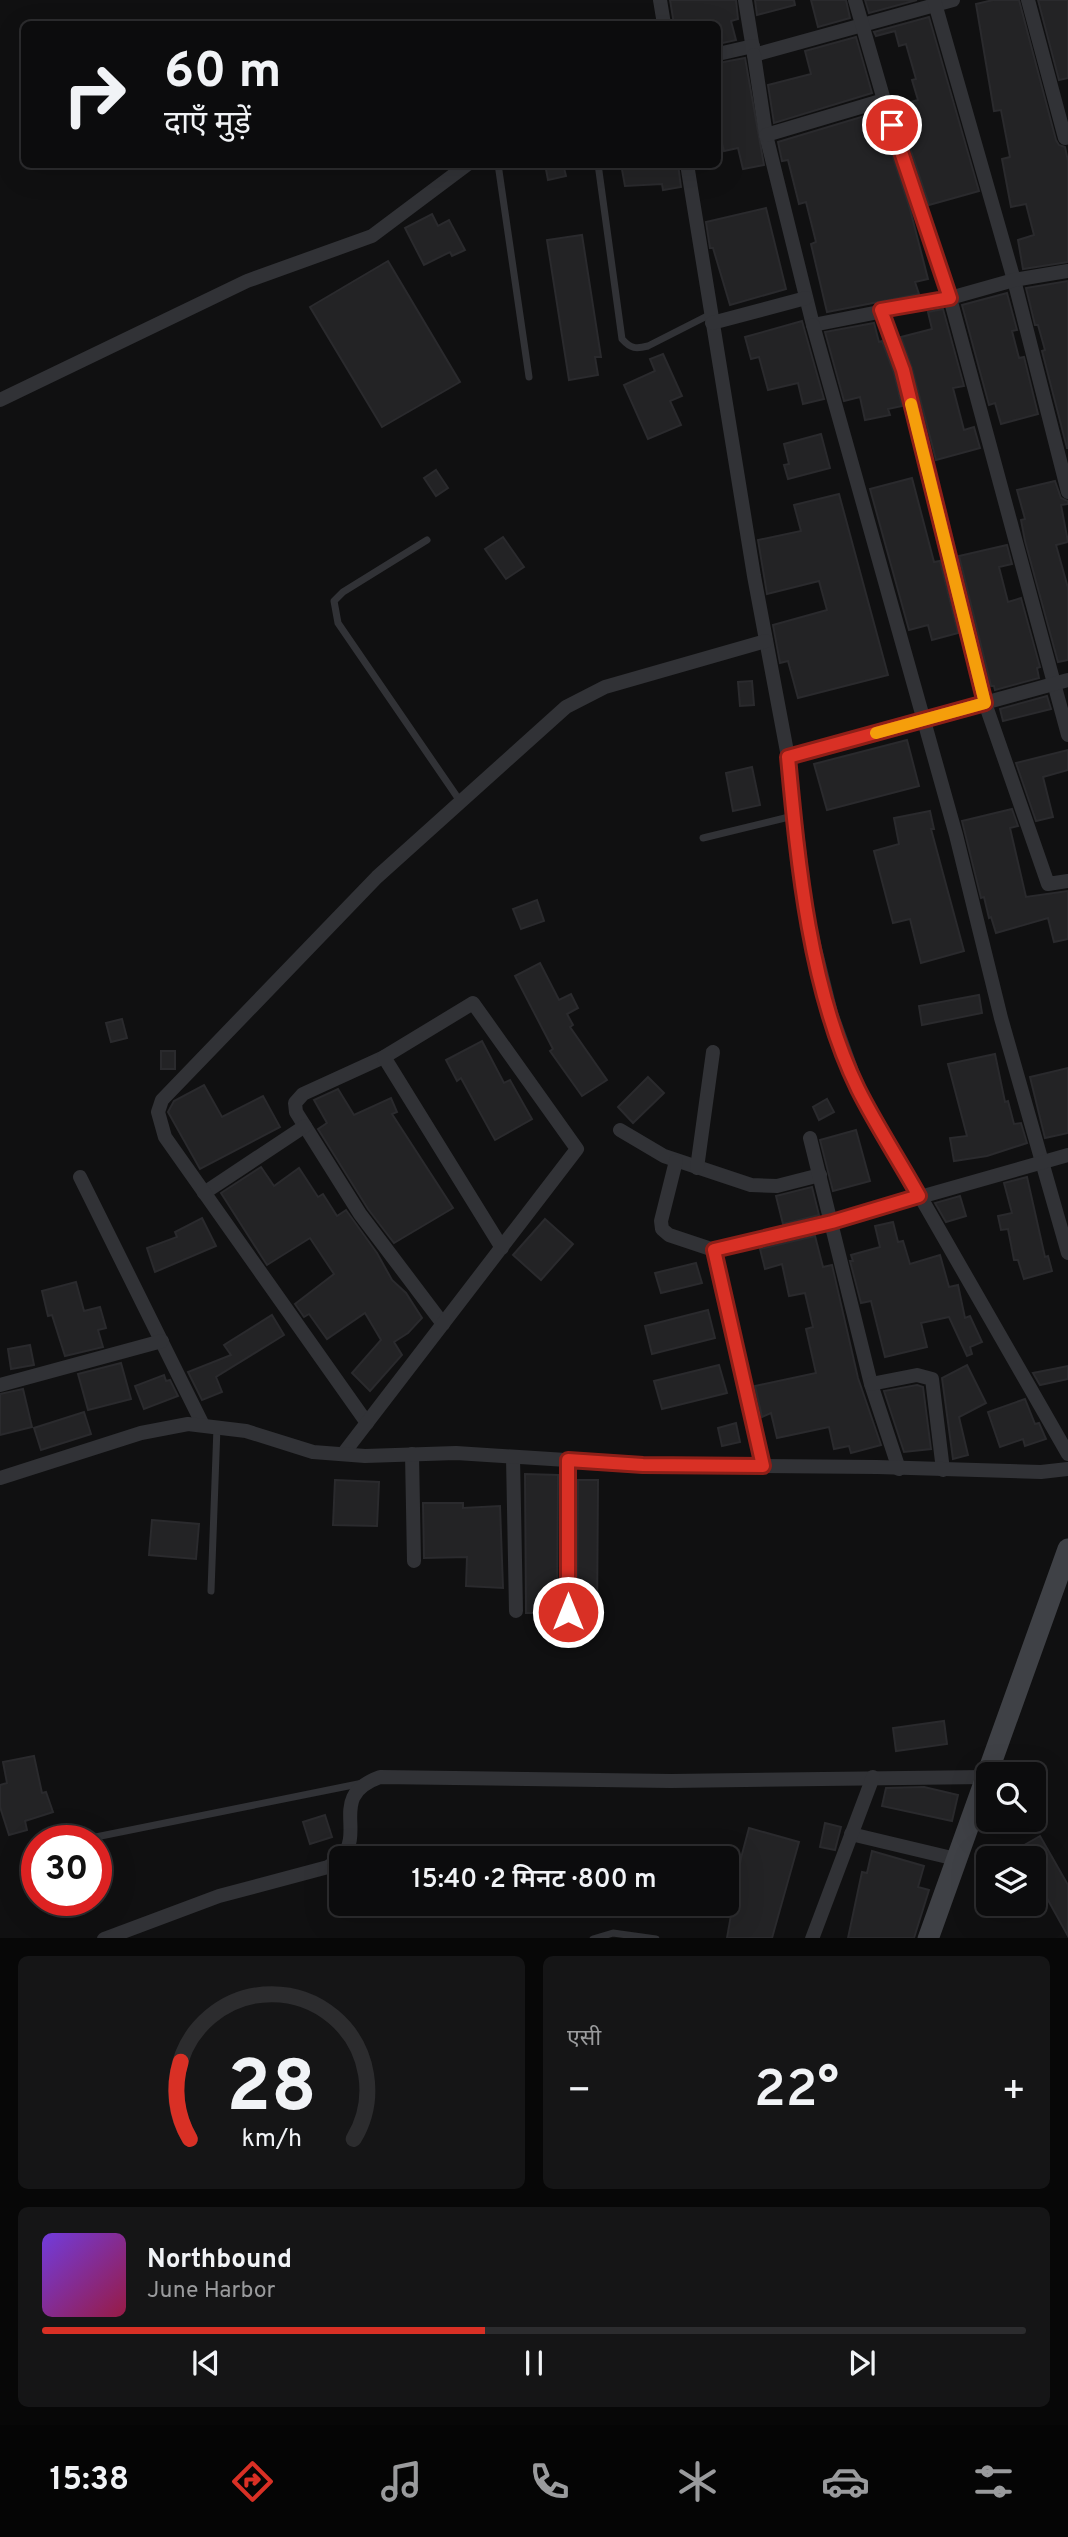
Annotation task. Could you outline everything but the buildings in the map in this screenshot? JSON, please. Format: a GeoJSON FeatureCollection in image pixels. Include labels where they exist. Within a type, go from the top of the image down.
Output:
{"type":"FeatureCollection","features":[{"type":"Feature","properties":{"kind":"main road"},"geometry":{"type":"LineString","coordinates":[[990,1762],[1068,1549]]}},
{"type":"Feature","properties":{"kind":"main road"},"geometry":{"type":"LineString","coordinates":[[928,1938],[976,1803]]}},
{"type":"Feature","properties":{"kind":"street"},"geometry":{"type":"LineString","coordinates":[[660,0],[664,21]]}},
{"type":"Feature","properties":{"kind":"street"},"geometry":{"type":"LineString","coordinates":[[745,0],[766,135],[806,298],[956,835],[1001,1018],[1068,1253]]}},
{"type":"Feature","properties":{"kind":"street"},"geometry":{"type":"LineString","coordinates":[[855,0],[884,100],[950,298],[1061,682],[1068,735]]}},
{"type":"Feature","properties":{"kind":"street"},"geometry":{"type":"LineString","coordinates":[[721,54],[754,51],[953,0]]}},
{"type":"Feature","properties":{"kind":"street"},"geometry":{"type":"LineString","coordinates":[[1028,0],[1065,138],[1068,137]]}},
{"type":"Feature","properties":{"kind":"street"},"geometry":{"type":"LineString","coordinates":[[934,3],[1014,280],[1068,492]]}},
{"type":"Feature","properties":{"kind":"street"},"geometry":{"type":"LineString","coordinates":[[766,135],[884,100]]}},
{"type":"Feature","properties":{"kind":"street"},"geometry":{"type":"LineString","coordinates":[[0,400],[247,281],[372,236],[463,168]]}},
{"type":"Feature","properties":{"kind":"street"},"geometry":{"type":"LineString","coordinates":[[688,168],[766,641],[788,757],[807,916],[831,1013],[858,1088],[1068,1454]]}},
{"type":"Feature","properties":{"kind":"street"},"geometry":{"type":"LineString","coordinates":[[813,325],[950,298],[1014,280],[1068,271]]}},
{"type":"Feature","properties":{"kind":"street"},"geometry":{"type":"LineString","coordinates":[[712,318],[806,298]]}},
{"type":"Feature","properties":{"kind":"street"},"geometry":{"type":"LineString","coordinates":[[881,310],[903,370],[985,703],[1048,884],[1068,881]]}},
{"type":"Feature","properties":{"kind":"street"},"geometry":{"type":"LineString","coordinates":[[367,1423],[165,1137],[158,1112],[162,1100],[377,877],[566,707],[605,687],[766,641]]}},
{"type":"Feature","properties":{"kind":"street"},"geometry":{"type":"LineString","coordinates":[[788,757],[1061,682]]}},
{"type":"Feature","properties":{"kind":"street"},"geometry":{"type":"LineString","coordinates":[[343,1454],[502,1248],[577,1149],[473,1003],[384,1057],[303,1094],[295,1103],[296,1112],[304,1126],[360,1214],[443,1324]]}},
{"type":"Feature","properties":{"kind":"street"},"geometry":{"type":"LineString","coordinates":[[697,1168],[713,1052]]}},
{"type":"Feature","properties":{"kind":"street"},"geometry":{"type":"LineString","coordinates":[[384,1057],[502,1248]]}},
{"type":"Feature","properties":{"kind":"street"},"geometry":{"type":"LineString","coordinates":[[204,1193],[304,1126]]}},
{"type":"Feature","properties":{"kind":"street"},"geometry":{"type":"LineString","coordinates":[[620,1130],[676,1161],[764,1188],[820,1175]]}},
{"type":"Feature","properties":{"kind":"street"},"geometry":{"type":"LineString","coordinates":[[810,1138],[871,1384],[899,1469]]}},
{"type":"Feature","properties":{"kind":"street"},"geometry":{"type":"LineString","coordinates":[[676,1161],[661,1221],[662,1229],[669,1236],[714,1250],[832,1222],[1068,1155]]}},
{"type":"Feature","properties":{"kind":"street"},"geometry":{"type":"LineString","coordinates":[[80,1177],[162,1341],[210,1426]]}},
{"type":"Feature","properties":{"kind":"street"},"geometry":{"type":"LineString","coordinates":[[714,1250],[763,1466]]}},
{"type":"Feature","properties":{"kind":"street"},"geometry":{"type":"LineString","coordinates":[[0,1385],[162,1341]]}},
{"type":"Feature","properties":{"kind":"street"},"geometry":{"type":"LineString","coordinates":[[871,1384],[917,1375],[932,1379],[943,1470]]}},
{"type":"Feature","properties":{"kind":"street"},"geometry":{"type":"LineString","coordinates":[[0,1494],[2,1478],[141,1433],[188,1424],[246,1431],[313,1452],[343,1454],[456,1453],[643,1465],[1041,1472],[1068,1469]]}},
{"type":"Feature","properties":{"kind":"street"},"geometry":{"type":"LineString","coordinates":[[412,1454],[414,1561]]}},
{"type":"Feature","properties":{"kind":"street"},"geometry":{"type":"LineString","coordinates":[[513,1457],[516,1611]]}},
{"type":"Feature","properties":{"kind":"street"},"geometry":{"type":"LineString","coordinates":[[568,1460],[568,1612]]}},
{"type":"Feature","properties":{"kind":"street"},"geometry":{"type":"LineString","coordinates":[[104,1938],[219,1896],[328,1867],[342,1857],[348,1844],[352,1798],[363,1783],[380,1777],[671,1782],[976,1777]]}},
{"type":"Feature","properties":{"kind":"street"},"geometry":{"type":"LineString","coordinates":[[812,1938],[873,1777]]}},
{"type":"Feature","properties":{"kind":"street"},"geometry":{"type":"LineString","coordinates":[[851,1834],[956,1860]]}},
{"type":"Feature","properties":{"kind":"lane"},"geometry":{"type":"LineString","coordinates":[[499,168],[529,377]]}},
{"type":"Feature","properties":{"kind":"lane"},"geometry":{"type":"LineString","coordinates":[[599,168],[622,339],[629,347],[638,349],[712,318]]}},
{"type":"Feature","properties":{"kind":"lane"},"geometry":{"type":"LineString","coordinates":[[427,540],[343,593],[334,601],[334,612],[338,622],[460,801]]}},
{"type":"Feature","properties":{"kind":"lane"},"geometry":{"type":"LineString","coordinates":[[704,838],[793,816]]}},
{"type":"Feature","properties":{"kind":"lane"},"geometry":{"type":"LineString","coordinates":[[210,1426],[211,1591]]}},
{"type":"Feature","properties":{"kind":"lane"},"geometry":{"type":"LineString","coordinates":[[112,1834],[363,1783]]}},
{"type":"Feature","properties":{"kind":"lane"},"geometry":{"type":"LineString","coordinates":[[593,1938],[613,1933],[656,1938]]}},
{"type":"Feature","properties":{"kind":"slow traffic"},"geometry":{"type":"LineString","coordinates":[[876,733],[985,703],[911,404]]}},
{"type":"Feature","properties":{"kind":"route"},"geometry":{"type":"LineString","coordinates":[[568,1612],[568,1460],[643,1465],[763,1466],[714,1250],[832,1222],[919,1196],[858,1088],[831,1013],[807,916],[788,757],[985,703],[903,370],[881,310],[950,298],[892,125]]}}]}
